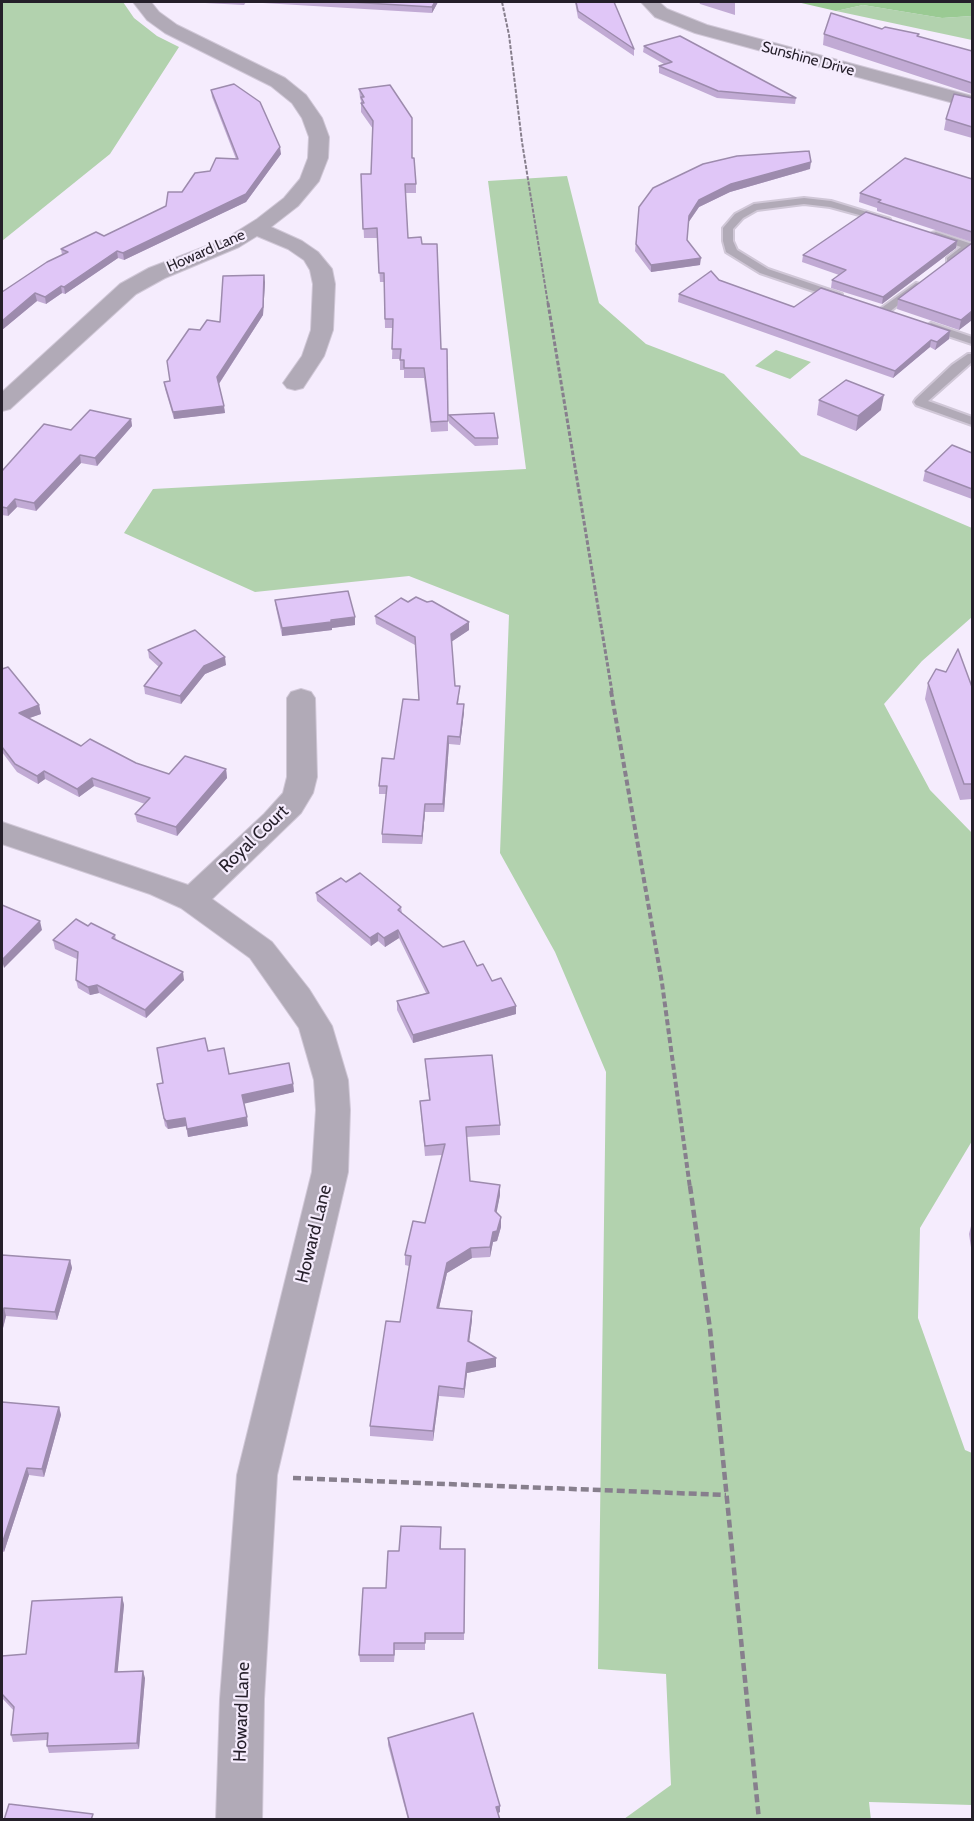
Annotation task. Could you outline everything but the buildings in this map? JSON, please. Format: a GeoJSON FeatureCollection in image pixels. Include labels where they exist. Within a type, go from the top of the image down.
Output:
{"type":"FeatureCollection","features":[{"type":"Feature","properties":{"kind":"street","name":"Howard Lane"},"geometry":{"type":"LineString","coordinates":[[2,404],[128,289],[157,273],[232,243],[291,202],[309,181],[318,158],[319,137],[312,118],[299,99],[278,82],[171,29],[153,16],[142,2]]}},
{"type":"Feature","properties":{"kind":"street","name":"Sunshine Drive"},"geometry":{"type":"LineString","coordinates":[[650,2],[661,13],[679,22],[761,53],[972,102]]}},
{"type":"Feature","properties":{"kind":"street"},"geometry":{"type":"LineString","coordinates":[[255,229],[275,235],[295,245],[310,256],[321,269],[324,284],[322,330],[313,356],[295,383]]}},
{"type":"Feature","properties":{"kind":"street","name":"Royal Court"},"geometry":{"type":"LineString","coordinates":[[192,900],[275,821],[298,793],[302,777],[301,698]]}},
{"type":"Feature","properties":{"kind":"street","name":"Howard Lane"},"geometry":{"type":"LineString","coordinates":[[2,832],[26,843],[161,885],[192,900],[261,950],[315,1026],[331,1080],[333,1110],[330,1172],[256,1476],[245,1627],[239,1820]]}},
{"type":"Feature","properties":{"kind":"lane"},"geometry":{"type":"LineString","coordinates":[[851,300],[764,271],[748,262],[732,252],[728,242],[728,228],[739,216],[754,207],[804,201],[831,204],[895,221]]}},
{"type":"Feature","properties":{"kind":"lane"},"geometry":{"type":"LineString","coordinates":[[927,232],[969,246],[941,268]]}},
{"type":"Feature","properties":{"kind":"lane"},"geometry":{"type":"LineString","coordinates":[[883,311],[922,282]]}},
{"type":"Feature","properties":{"kind":"lane"},"geometry":{"type":"LineString","coordinates":[[915,322],[972,341]]}},
{"type":"Feature","properties":{"kind":"lane"},"geometry":{"type":"LineString","coordinates":[[972,357],[920,402],[972,420]]}},
{"type":"Feature","properties":{"kind":"lane"},"geometry":{"type":"LineString","coordinates":[[957,368],[972,374]]}},
{"type":"Feature","properties":{"kind":"path"},"geometry":{"type":"LineString","coordinates":[[502,2],[509,35],[522,142],[605,655],[662,983],[710,1329],[759,1820]]}},
{"type":"Feature","properties":{"kind":"path"},"geometry":{"type":"LineString","coordinates":[[256,1476],[726,1495]]}},
{"type":"Feature","properties":{"kind":"shaded area"},"geometry":{"type":"Polygon","coordinates":[[[2,2],[123,2],[134,18],[157,36],[179,47],[110,154],[2,241],[2,2]]]}},
{"type":"Feature","properties":{"kind":"shaded area"},"geometry":{"type":"Polygon","coordinates":[[[797,2],[972,2],[972,16],[942,18],[863,5],[836,11],[797,2]]]}},
{"type":"Feature","properties":{"kind":"shaded area"},"geometry":{"type":"Polygon","coordinates":[[[863,5],[942,18],[972,16],[972,40],[836,11],[863,5]]]}},
{"type":"Feature","properties":{"kind":"shaded area"},"geometry":{"type":"Polygon","coordinates":[[[567,176],[599,303],[646,344],[724,374],[801,455],[972,528],[972,617],[922,661],[884,704],[930,790],[972,833],[972,1141],[920,1228],[918,1318],[965,1450],[972,1453],[972,1805],[869,1802],[871,1820],[624,1819],[671,1785],[666,1674],[598,1669],[606,1072],[555,952],[500,853],[509,615],[409,576],[255,592],[124,533],[153,489],[526,469],[488,181],[567,176]]]}},
{"type":"Feature","properties":{"kind":"shaded area"},"geometry":{"type":"Polygon","coordinates":[[[776,350],[811,362],[790,379],[755,366],[776,350]]]}}]}
